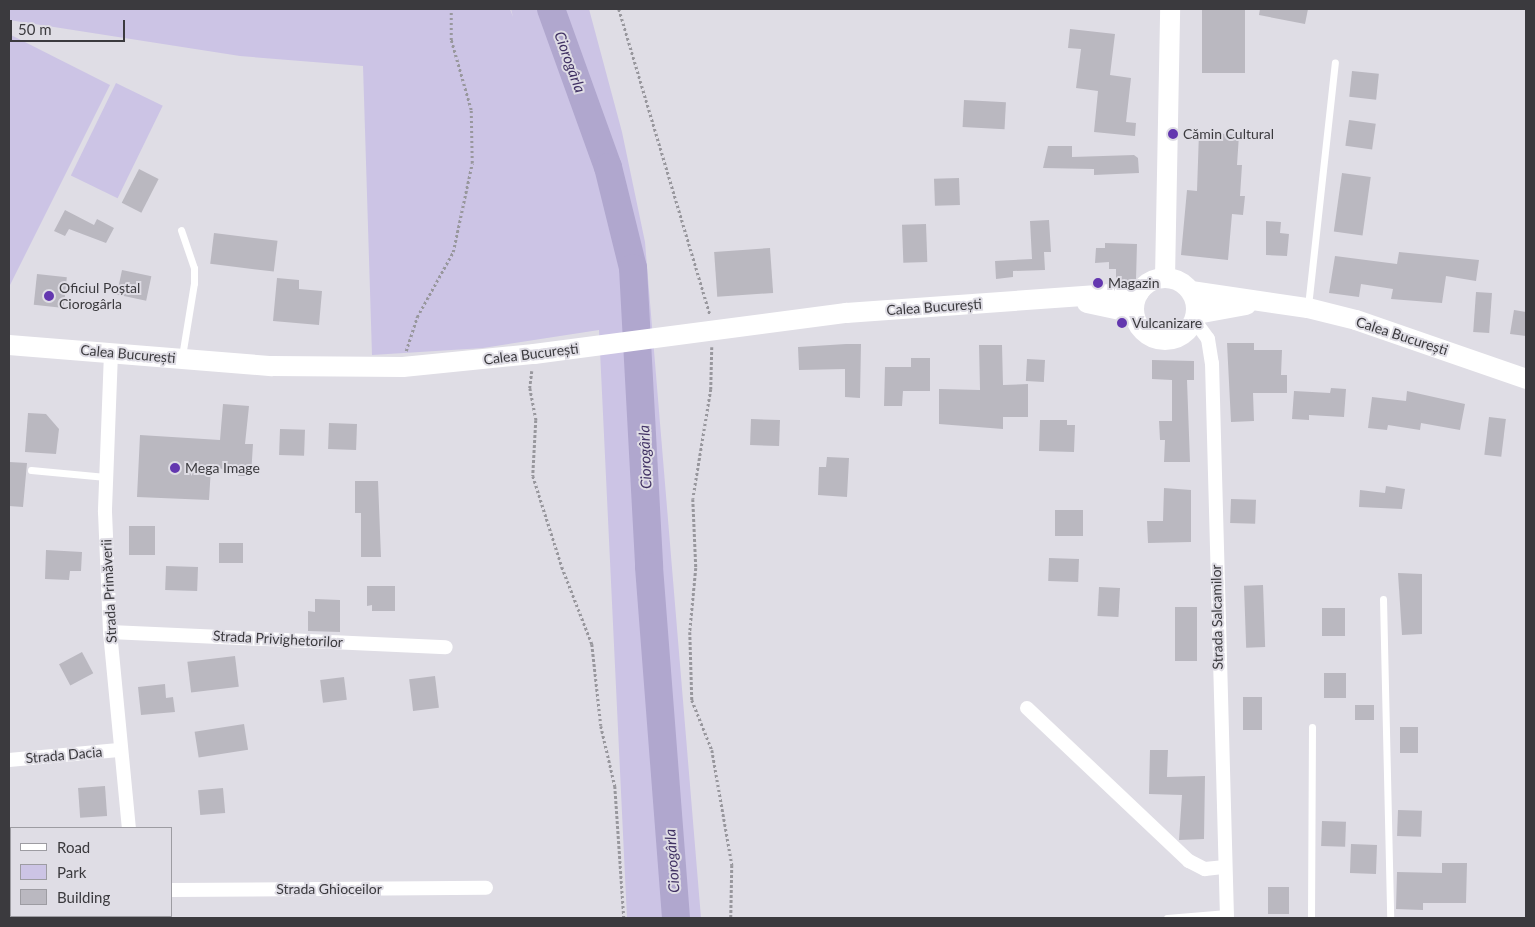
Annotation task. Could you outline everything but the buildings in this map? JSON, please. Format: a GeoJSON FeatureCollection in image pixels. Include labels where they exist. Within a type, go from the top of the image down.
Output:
{"type":"FeatureCollection","features":[{"type":"Feature","properties":{"kind":"main road"},"geometry":{"type":"LineString","coordinates":[[1165,278],[1170,9]]}},
{"type":"Feature","properties":{"kind":"main road"},"geometry":{"type":"LineString","coordinates":[[1165,278],[1180,281],[1191,291],[1196,317],[1183,335],[1163,340],[1143,332],[1134,313],[1139,292],[1150,281],[1165,278]]}},
{"type":"Feature","properties":{"kind":"main road","name":"Calea București"},"geometry":{"type":"LineString","coordinates":[[1191,291],[1308,308],[1406,335],[1526,379]]}},
{"type":"Feature","properties":{"kind":"main road","name":"Calea București"},"geometry":{"type":"LineString","coordinates":[[9,345],[281,366],[404,367],[567,350],[705,329],[846,313],[1139,292]]}},
{"type":"Feature","properties":{"kind":"main road","name":"Calea București"},"geometry":{"type":"LineString","coordinates":[[1053,299],[1134,313]]}},
{"type":"Feature","properties":{"kind":"main road","name":"Calea București"},"geometry":{"type":"LineString","coordinates":[[1196,317],[1275,304]]}},
{"type":"Feature","properties":{"kind":"street","name":"Strada Salcamilor"},"geometry":{"type":"LineString","coordinates":[[1196,317],[1208,339],[1212,363],[1227,916]]}},
{"type":"Feature","properties":{"kind":"street","name":"Strada Primăverii"},"geometry":{"type":"LineString","coordinates":[[111,353],[106,477],[110,632],[129,827]]}},
{"type":"Feature","properties":{"kind":"street","name":"Strada Privighetorilor"},"geometry":{"type":"LineString","coordinates":[[110,632],[446,647]]}},
{"type":"Feature","properties":{"kind":"street"},"geometry":{"type":"LineString","coordinates":[[1027,708],[1194,864],[1206,869],[1225,867]]}},
{"type":"Feature","properties":{"kind":"street","name":"Strada Dacia"},"geometry":{"type":"LineString","coordinates":[[9,760],[120,750]]}},
{"type":"Feature","properties":{"kind":"street","name":"Strada Ghioceilor"},"geometry":{"type":"LineString","coordinates":[[172,890],[486,888]]}},
{"type":"Feature","properties":{"kind":"lane"},"geometry":{"type":"LineString","coordinates":[[1308,308],[1335,62]]}},
{"type":"Feature","properties":{"kind":"lane"},"geometry":{"type":"LineString","coordinates":[[181,230],[194,275],[181,359]]}},
{"type":"Feature","properties":{"kind":"lane"},"geometry":{"type":"LineString","coordinates":[[31,470],[106,477]]}},
{"type":"Feature","properties":{"kind":"lane"},"geometry":{"type":"LineString","coordinates":[[1384,598],[1390,918]]}},
{"type":"Feature","properties":{"kind":"lane"},"geometry":{"type":"LineString","coordinates":[[1311,918],[1312,727]]}},
{"type":"Feature","properties":{"kind":"lane"},"geometry":{"type":"LineString","coordinates":[[1166,918],[1227,916]]}},
{"type":"Feature","properties":{"kind":"path"},"geometry":{"type":"LineString","coordinates":[[404,367],[417,317],[453,252],[472,163],[471,110],[451,40],[451,9]]}},
{"type":"Feature","properties":{"kind":"path"},"geometry":{"type":"LineString","coordinates":[[619,9],[704,290],[705,329],[711,389],[693,499],[696,568],[690,632],[692,700],[712,750],[732,865],[731,918]]}},
{"type":"Feature","properties":{"kind":"path"},"geometry":{"type":"LineString","coordinates":[[534,354],[530,388],[536,420],[533,476],[562,567],[592,644],[601,726],[615,786],[624,918]]}},
{"type":"Feature","properties":{"kind":"green space"},"geometry":{"type":"Polygon","coordinates":[[[9,9],[510,9],[513,17],[511,9],[589,9],[622,132],[645,242],[701,918],[627,918],[599,330],[483,348],[372,355],[363,66],[240,56],[9,20],[9,9]]]}},
{"type":"Feature","properties":{"kind":"green space"},"geometry":{"type":"Polygon","coordinates":[[[9,34],[110,85],[9,287],[9,34]]]}},
{"type":"Feature","properties":{"kind":"green space"},"geometry":{"type":"Polygon","coordinates":[[[116,83],[163,106],[118,198],[71,176],[116,83]]]}},
{"type":"Feature","properties":{"kind":"waterway","name":"Ciorogârla"},"geometry":{"type":"LineString","coordinates":[[551,9],[608,167],[633,268],[649,567],[676,918]]}},
{"type":"Feature","properties":{"kind":"place","name":"Cămin Cultural"},"geometry":{"type":"Point","coordinates":[1173,134]}},
{"type":"Feature","properties":{"kind":"place","name":"Magazin"},"geometry":{"type":"Point","coordinates":[1098,283]}},
{"type":"Feature","properties":{"kind":"place","name":"Oficiul Poștal Ciorogârla"},"geometry":{"type":"Point","coordinates":[49,296]}},
{"type":"Feature","properties":{"kind":"place","name":"Vulcanizare"},"geometry":{"type":"Point","coordinates":[1122,323]}},
{"type":"Feature","properties":{"kind":"place","name":"Mega Image"},"geometry":{"type":"Point","coordinates":[175,468]}}]}
